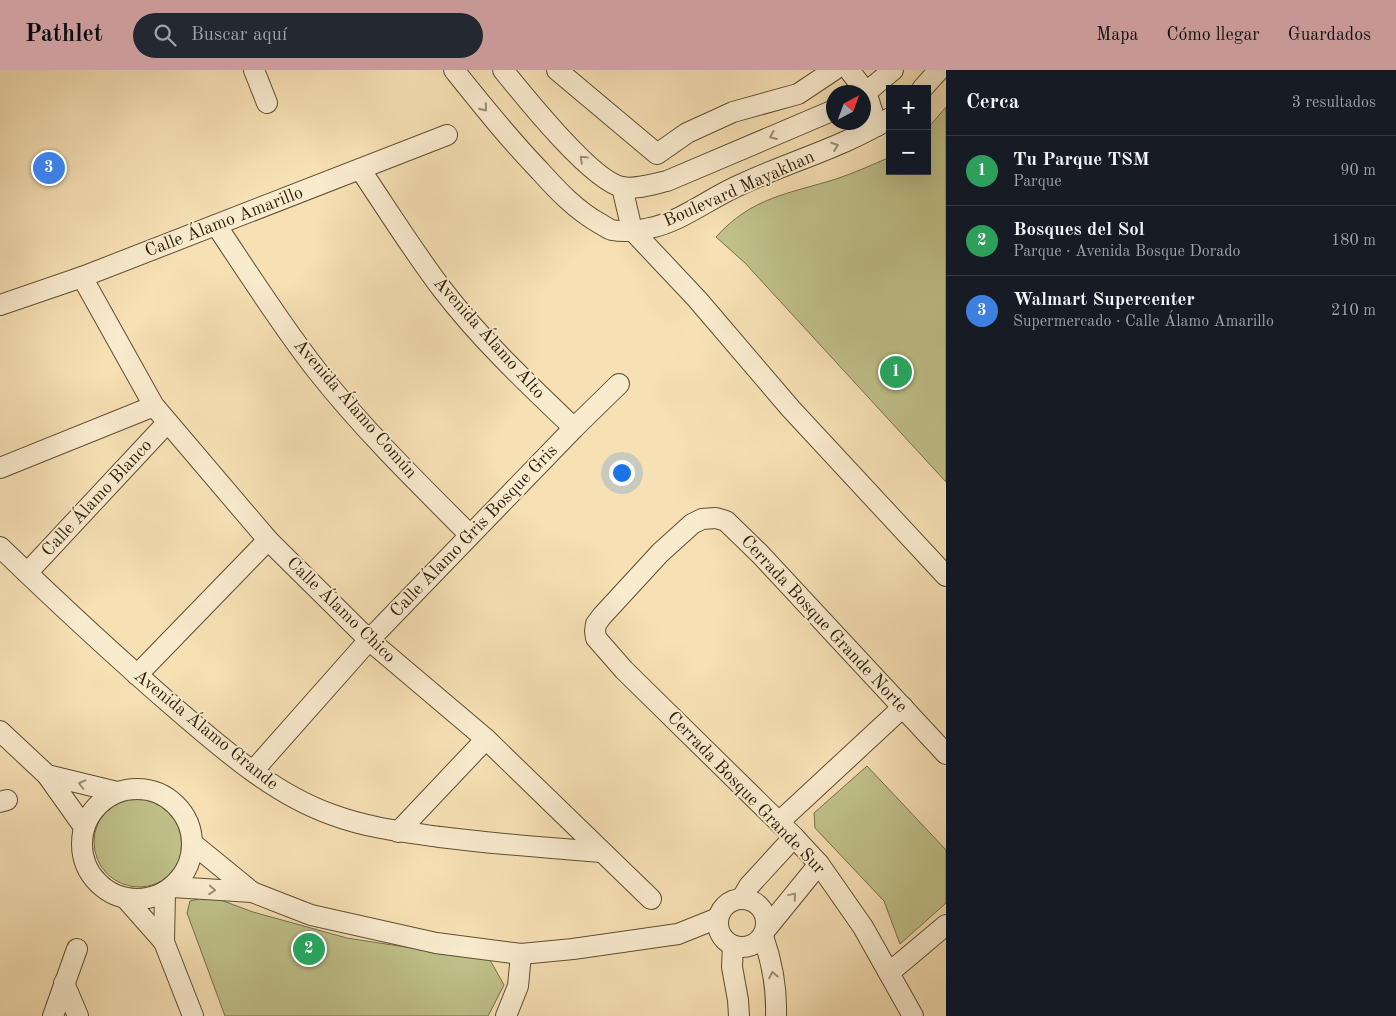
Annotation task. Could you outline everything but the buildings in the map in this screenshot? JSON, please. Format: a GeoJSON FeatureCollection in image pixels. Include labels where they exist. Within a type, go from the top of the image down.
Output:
{"type":"FeatureCollection","features":[{"type":"Feature","properties":{"kind":"street"},"geometry":{"type":"LineString","coordinates":[[254,70],[267,103]]}},
{"type":"Feature","properties":{"kind":"street","name":"Boulevard Mayakhan"},"geometry":{"type":"LineString","coordinates":[[454,70],[488,113],[559,191],[582,212],[611,230],[650,228],[672,221],[733,188],[763,174],[849,141],[884,122]]}},
{"type":"Feature","properties":{"kind":"street"},"geometry":{"type":"LineString","coordinates":[[503,70],[568,145],[597,172],[622,187],[632,230],[697,299],[791,409],[946,576]]}},
{"type":"Feature","properties":{"kind":"street"},"geometry":{"type":"LineString","coordinates":[[557,70],[657,154],[688,133],[733,112],[798,94],[834,70]]}},
{"type":"Feature","properties":{"kind":"street"},"geometry":{"type":"LineString","coordinates":[[849,70],[859,85]]}},
{"type":"Feature","properties":{"kind":"street"},"geometry":{"type":"LineString","coordinates":[[871,88],[893,70]]}},
{"type":"Feature","properties":{"kind":"street"},"geometry":{"type":"LineString","coordinates":[[926,85],[939,70]]}},
{"type":"Feature","properties":{"kind":"street"},"geometry":{"type":"LineString","coordinates":[[871,102],[884,122]]}},
{"type":"Feature","properties":{"kind":"street","name":"Boulevard Mayakhan"},"geometry":{"type":"LineString","coordinates":[[622,187],[644,186],[667,180],[826,113]]}},
{"type":"Feature","properties":{"kind":"street","name":"Calle Álamo Amarillo"},"geometry":{"type":"LineString","coordinates":[[0,306],[82,277],[447,135]]}},
{"type":"Feature","properties":{"kind":"street","name":"Avenida Álamo Alto"},"geometry":{"type":"LineString","coordinates":[[360,169],[442,290],[498,353],[574,428]]}},
{"type":"Feature","properties":{"kind":"street","name":"Avenida Álamo Común"},"geometry":{"type":"LineString","coordinates":[[216,225],[293,339],[318,372],[389,452],[470,536]]}},
{"type":"Feature","properties":{"kind":"street","name":"Calle Álamo Chico"},"geometry":{"type":"LineString","coordinates":[[82,277],[154,406],[268,540],[369,640],[486,740],[651,899]]}},
{"type":"Feature","properties":{"kind":"street","name":"Calle Álamo Gris Bosque Gris"},"geometry":{"type":"LineString","coordinates":[[253,771],[369,640],[619,384]]}},
{"type":"Feature","properties":{"kind":"street"},"geometry":{"type":"LineString","coordinates":[[0,468],[154,406]]}},
{"type":"Feature","properties":{"kind":"street","name":"Calle Álamo Blanco"},"geometry":{"type":"LineString","coordinates":[[28,574],[167,423]]}},
{"type":"Feature","properties":{"kind":"street","name":"Cerrada Bosque Grande Norte"},"geometry":{"type":"LineString","coordinates":[[692,524],[702,519],[716,518],[726,521],[737,530],[946,754]]}},
{"type":"Feature","properties":{"kind":"street","name":"Cerrada Bosque Grande Sur"},"geometry":{"type":"LineString","coordinates":[[692,524],[660,553],[609,608],[596,624],[596,638],[624,670],[794,836],[819,864],[863,927],[913,1016]]}},
{"type":"Feature","properties":{"kind":"street"},"geometry":{"type":"LineString","coordinates":[[137,675],[268,540]]}},
{"type":"Feature","properties":{"kind":"street","name":"Avenida Álamo Grande"},"geometry":{"type":"LineString","coordinates":[[0,547],[137,675],[253,771],[308,805],[362,825],[398,832],[534,847],[602,852]]}},
{"type":"Feature","properties":{"kind":"street"},"geometry":{"type":"LineString","coordinates":[[779,822],[903,707]]}},
{"type":"Feature","properties":{"kind":"street"},"geometry":{"type":"LineString","coordinates":[[0,731],[47,775],[84,827]]}},
{"type":"Feature","properties":{"kind":"street"},"geometry":{"type":"LineString","coordinates":[[398,832],[486,740]]}},
{"type":"Feature","properties":{"kind":"street"},"geometry":{"type":"LineString","coordinates":[[47,775],[117,792]]}},
{"type":"Feature","properties":{"kind":"street"},"geometry":{"type":"LineString","coordinates":[[164,942],[169,890],[183,875],[190,860],[192,843],[187,820],[172,802],[163,795],[140,789],[128,789],[117,792],[96,806],[84,827],[81,840],[82,854],[86,866],[102,888],[113,895],[126,899],[146,899],[169,890],[252,892]]}},
{"type":"Feature","properties":{"kind":"street"},"geometry":{"type":"LineString","coordinates":[[742,898],[749,886],[794,836]]}},
{"type":"Feature","properties":{"kind":"street"},"geometry":{"type":"LineString","coordinates":[[192,843],[252,892],[311,915],[436,942],[521,954],[573,949],[678,934],[718,918]]}},
{"type":"Feature","properties":{"kind":"street"},"geometry":{"type":"LineString","coordinates":[[678,934],[728,942],[742,948],[750,946],[758,942],[819,864]]}},
{"type":"Feature","properties":{"kind":"street"},"geometry":{"type":"LineString","coordinates":[[739,1016],[728,942],[719,932],[718,918],[720,912],[729,902],[742,898],[758,904],[764,911],[767,919],[765,932],[777,996],[776,1016]]}},
{"type":"Feature","properties":{"kind":"street"},"geometry":{"type":"LineString","coordinates":[[126,899],[164,942],[193,1016]]}},
{"type":"Feature","properties":{"kind":"street"},"geometry":{"type":"LineString","coordinates":[[890,972],[946,925]]}},
{"type":"Feature","properties":{"kind":"street"},"geometry":{"type":"LineString","coordinates":[[53,1016],[77,949]]}},
{"type":"Feature","properties":{"kind":"street"},"geometry":{"type":"LineString","coordinates":[[506,1016],[518,986],[521,954]]}},
{"type":"Feature","properties":{"kind":"street"},"geometry":{"type":"LineString","coordinates":[[64,983],[78,1016]]}},
{"type":"Feature","properties":{"kind":"green space"},"geometry":{"type":"Polygon","coordinates":[[[946,107],[946,482],[745,263],[716,237],[743,213],[757,205],[786,193],[843,177],[886,159],[886,175],[931,175],[931,124],[946,107]]]}},
{"type":"Feature","properties":{"kind":"green space"},"geometry":{"type":"Polygon","coordinates":[[[867,766],[946,850],[946,903],[900,944],[884,901],[815,828],[814,813],[867,766]]]}},
{"type":"Feature","properties":{"kind":"green space"},"geometry":{"type":"Polygon","coordinates":[[[139,797],[156,800],[171,810],[181,825],[184,842],[181,859],[171,874],[156,884],[139,887],[122,884],[107,874],[97,859],[94,842],[97,825],[107,810],[122,800],[139,797]]]}},
{"type":"Feature","properties":{"kind":"green space"},"geometry":{"type":"Polygon","coordinates":[[[210,896],[253,912],[347,938],[490,960],[504,985],[488,1016],[225,1016],[187,913],[190,901],[210,896]]]}},
{"type":"Feature","properties":{"kind":"place","name":"Walmart Supercenter"},"geometry":{"type":"Point","coordinates":[49,168]}},
{"type":"Feature","properties":{"kind":"place","name":"Tu Parque TSM"},"geometry":{"type":"Point","coordinates":[896,372]}},
{"type":"Feature","properties":{"kind":"place","name":"Bosques del Sol"},"geometry":{"type":"Point","coordinates":[309,949]}}]}
